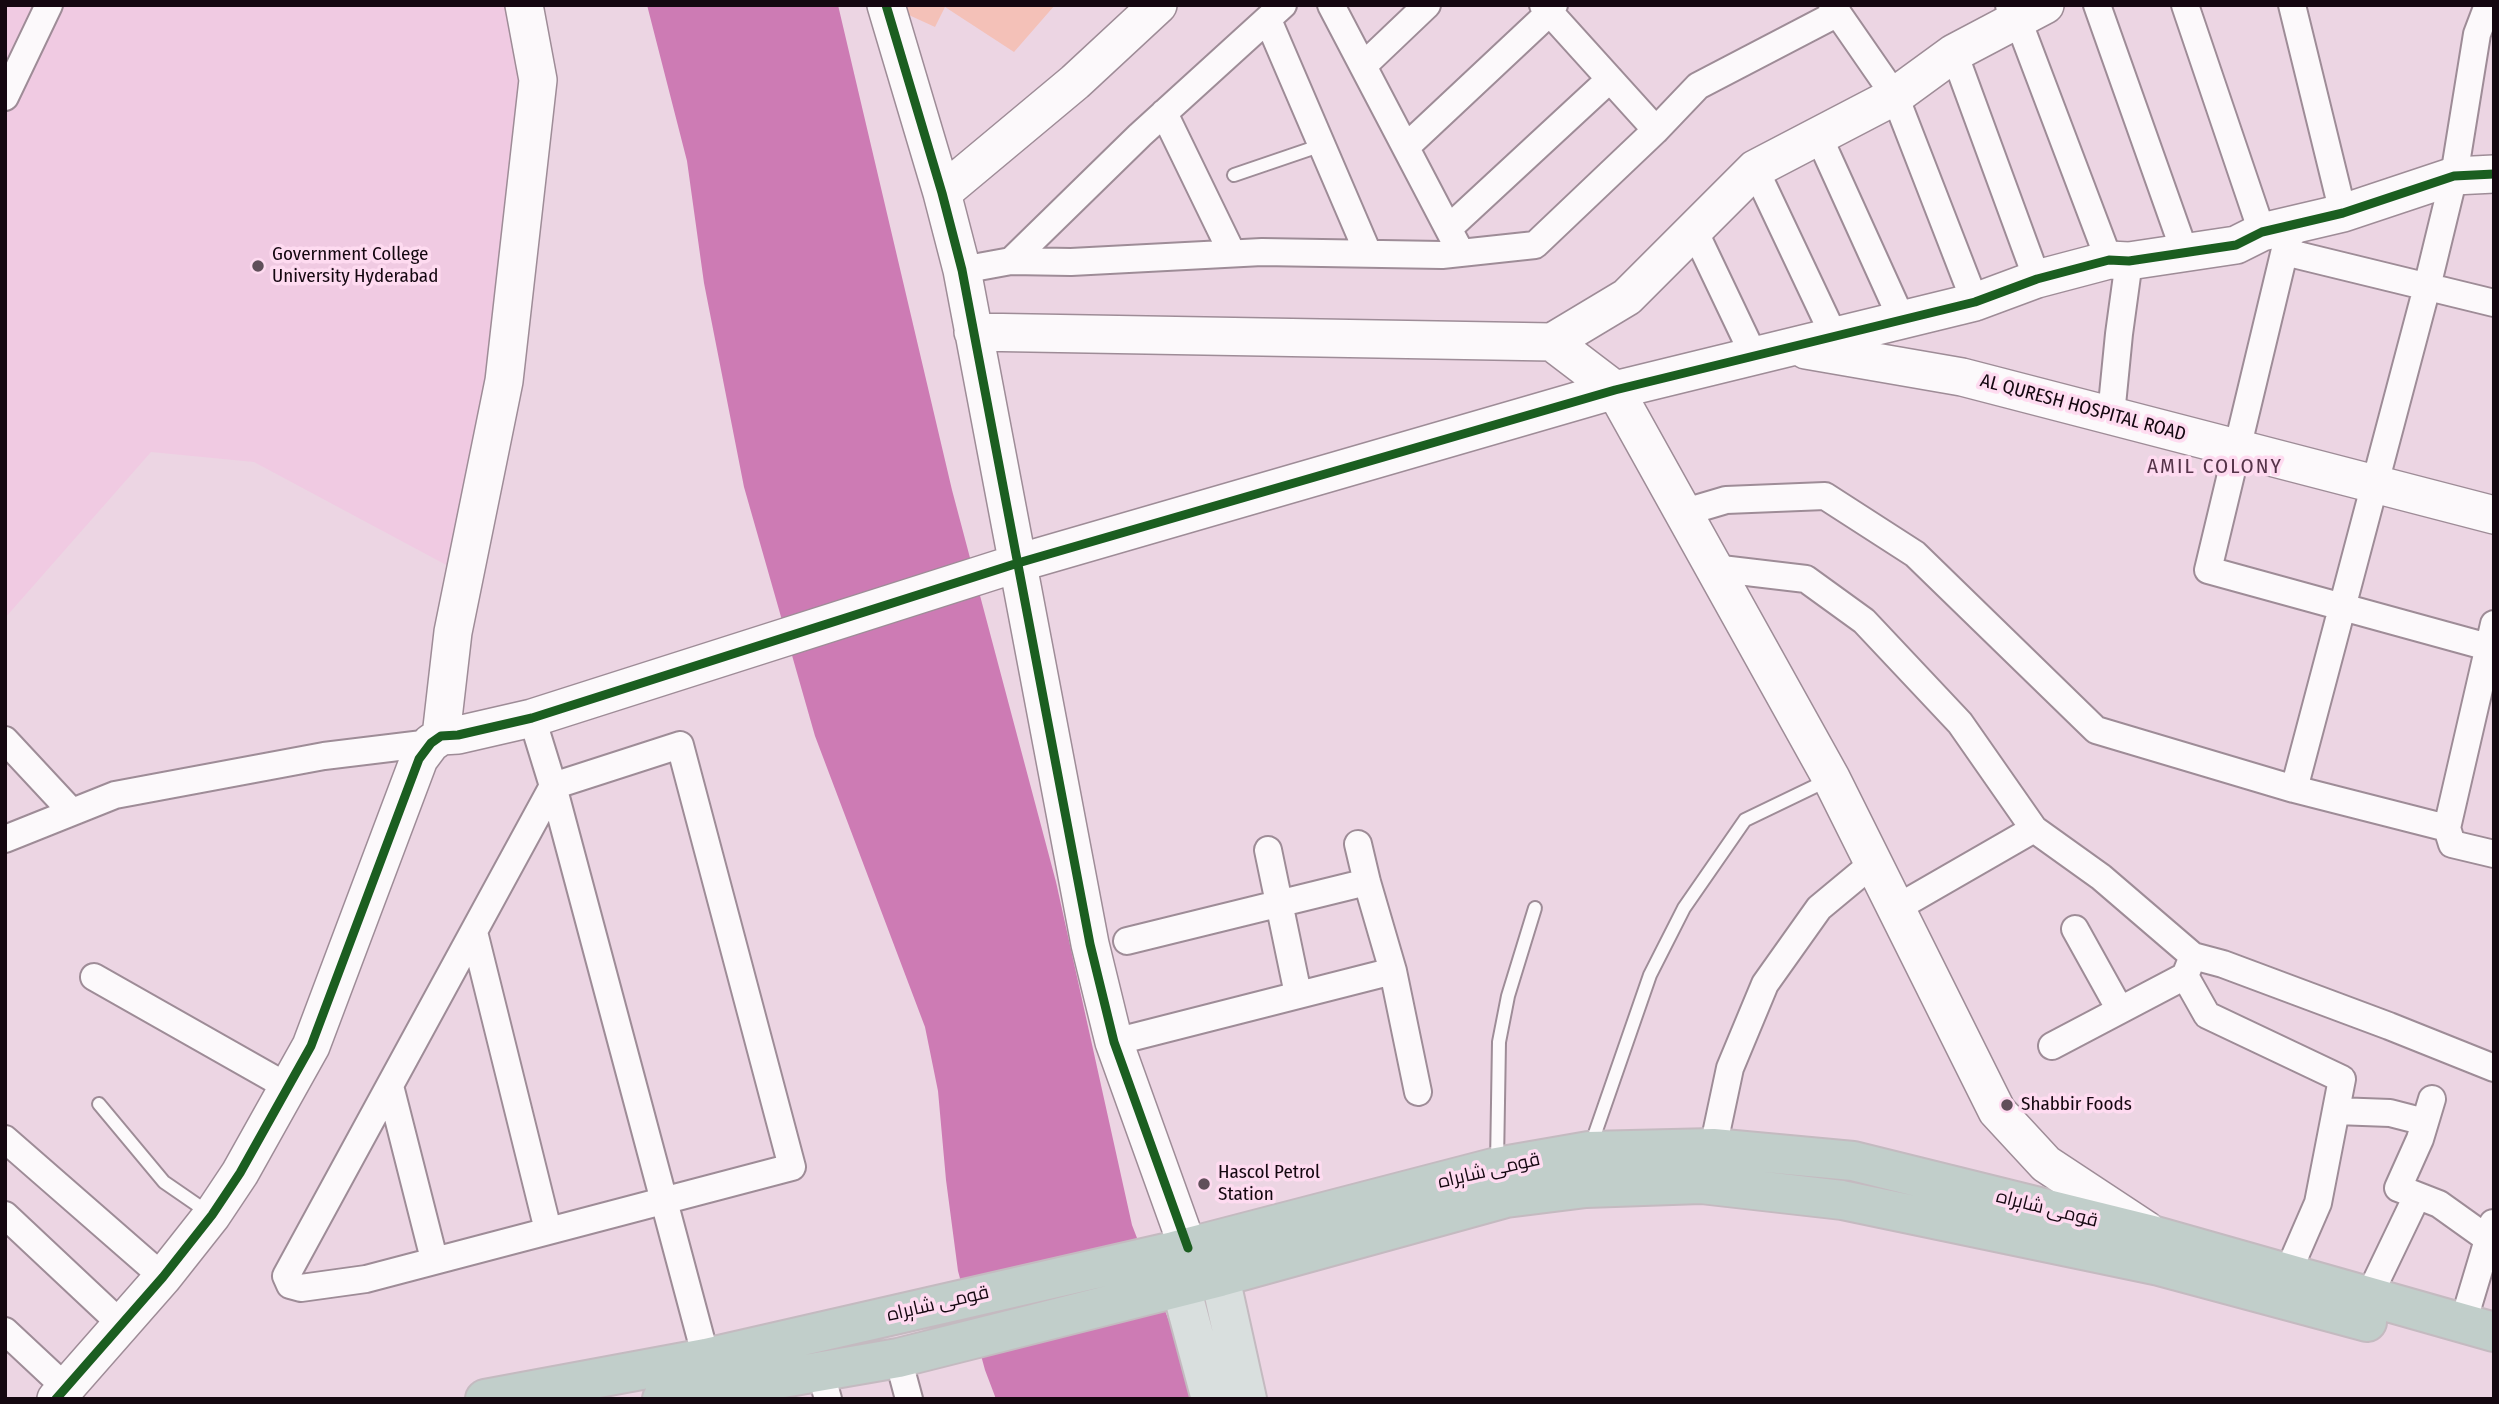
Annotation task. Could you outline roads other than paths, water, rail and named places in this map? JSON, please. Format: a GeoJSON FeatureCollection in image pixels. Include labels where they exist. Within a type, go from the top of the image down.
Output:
{"type":"FeatureCollection","features":[{"type":"Feature","properties":{"kind":"highway","name":"قومی شاہراہ"},"geometry":{"type":"LineString","coordinates":[[663,1399],[890,1315],[1178,1269],[1220,1277],[1589,1152],[1713,1148],[1853,1161],[2152,1235],[2478,1327]]}},
{"type":"Feature","properties":{"kind":"highway","name":"قومی شاہراہ"},"geometry":{"type":"LineString","coordinates":[[485,1399],[709,1382],[824,1385],[898,1358],[1178,1269],[1501,1182],[1586,1188],[1701,1184],[1842,1200],[2159,1266],[2494,1356]]}},
{"type":"Feature","properties":{"kind":"main road"},"geometry":{"type":"LineString","coordinates":[[1178,1269],[1211,1399]]}},
{"type":"Feature","properties":{"kind":"main road"},"geometry":{"type":"LineString","coordinates":[[1220,1277],[1247,1399]]}},
{"type":"Feature","properties":{"kind":"street"},"geometry":{"type":"LineString","coordinates":[[5,97],[49,5]]}},
{"type":"Feature","properties":{"kind":"street"},"geometry":{"type":"LineString","coordinates":[[5,1331],[61,1393],[163,1277],[212,1215],[240,1173],[311,1046],[419,760],[436,740],[453,632],[504,381],[538,80],[524,5]]}},
{"type":"Feature","properties":{"kind":"street"},"geometry":{"type":"LineString","coordinates":[[886,5],[962,270],[1090,944],[1114,1042],[1178,1269]]}},
{"type":"Feature","properties":{"kind":"street"},"geometry":{"type":"LineString","coordinates":[[942,193],[1075,82],[1158,5]]}},
{"type":"Feature","properties":{"kind":"street"},"geometry":{"type":"LineString","coordinates":[[1331,5],[1461,253]]}},
{"type":"Feature","properties":{"kind":"street"},"geometry":{"type":"LineString","coordinates":[[1364,65],[1427,5]]}},
{"type":"Feature","properties":{"kind":"street"},"geometry":{"type":"LineString","coordinates":[[2097,5],[2185,253]]}},
{"type":"Feature","properties":{"kind":"street"},"geometry":{"type":"LineString","coordinates":[[2185,5],[2282,236],[2208,570],[2343,606],[2491,636],[2447,828],[2452,844],[2494,854]]}},
{"type":"Feature","properties":{"kind":"street"},"geometry":{"type":"LineString","coordinates":[[2292,5],[2343,213]]}},
{"type":"Feature","properties":{"kind":"street"},"geometry":{"type":"LineString","coordinates":[[2294,789],[2427,286],[2454,176],[2477,34],[2488,5]]}},
{"type":"Feature","properties":{"kind":"street"},"geometry":{"type":"LineString","coordinates":[[1407,146],[1549,8],[1656,130]]}},
{"type":"Feature","properties":{"kind":"street"},"geometry":{"type":"LineString","coordinates":[[962,270],[1011,261],[1071,262],[1262,251],[1442,255],[1535,245],[1656,130],[1698,86],[1835,9],[1895,96],[1975,302]]}},
{"type":"Feature","properties":{"kind":"street"},"geometry":{"type":"LineString","coordinates":[[973,332],[1552,342],[1627,297],[1693,228],[1755,169],[1895,96],[1954,53],[2024,10],[2119,261],[2119,334],[2110,415]]}},
{"type":"Feature","properties":{"kind":"street"},"geometry":{"type":"LineString","coordinates":[[1011,261],[1164,113],[1275,12],[1322,145],[1368,253]]}},
{"type":"Feature","properties":{"kind":"street"},"geometry":{"type":"LineString","coordinates":[[1954,53],[2038,279]]}},
{"type":"Feature","properties":{"kind":"street"},"geometry":{"type":"LineString","coordinates":[[1448,228],[1610,79]]}},
{"type":"Feature","properties":{"kind":"street"},"geometry":{"type":"LineString","coordinates":[[1164,113],[1232,253]]}},
{"type":"Feature","properties":{"kind":"street"},"geometry":{"type":"LineString","coordinates":[[1818,135],[1902,320]]}},
{"type":"Feature","properties":{"kind":"street"},"geometry":{"type":"LineString","coordinates":[[1755,169],[1834,336]]}},
{"type":"Feature","properties":{"kind":"street"},"geometry":{"type":"LineString","coordinates":[[5,839],[115,795],[324,756],[436,740],[532,718],[1018,563],[1615,390],[1975,302],[2038,279],[2119,261],[2282,236],[2454,176],[2494,174]]}},
{"type":"Feature","properties":{"kind":"street"},"geometry":{"type":"LineString","coordinates":[[1693,228],[1754,356]]}},
{"type":"Feature","properties":{"kind":"street"},"geometry":{"type":"LineString","coordinates":[[2282,236],[2427,286],[2494,303]]}},
{"type":"Feature","properties":{"kind":"street"},"geometry":{"type":"LineString","coordinates":[[1552,342],[1615,390],[1831,778],[1997,1111],[2046,1164],[2152,1235]]}},
{"type":"Feature","properties":{"kind":"street","name":"AL QURESH HOSPITAL ROAD"},"geometry":{"type":"LineString","coordinates":[[1791,347],[1962,377],[2494,515]]}},
{"type":"Feature","properties":{"kind":"street"},"geometry":{"type":"LineString","coordinates":[[1682,513],[1726,500],[1825,496],[1915,554],[2095,730],[2294,789],[2447,828]]}},
{"type":"Feature","properties":{"kind":"street"},"geometry":{"type":"LineString","coordinates":[[1713,568],[1806,579],[1864,621],[1960,723],[2034,829],[2101,877],[2189,966],[2207,1015],[2342,1079],[2318,1203],[2288,1272]]}},
{"type":"Feature","properties":{"kind":"street"},"geometry":{"type":"LineString","coordinates":[[532,718],[553,786],[709,1382]]}},
{"type":"Feature","properties":{"kind":"street"},"geometry":{"type":"LineString","coordinates":[[5,740],[72,812]]}},
{"type":"Feature","properties":{"kind":"street"},"geometry":{"type":"LineString","coordinates":[[680,745],[792,1167],[366,1279],[301,1288],[290,1285],[286,1276],[553,786],[680,745]]}},
{"type":"Feature","properties":{"kind":"street"},"geometry":{"type":"LineString","coordinates":[[1895,909],[2034,829]]}},
{"type":"Feature","properties":{"kind":"street"},"geometry":{"type":"LineString","coordinates":[[1358,844],[1393,971],[1418,1092]]}},
{"type":"Feature","properties":{"kind":"street"},"geometry":{"type":"LineString","coordinates":[[1268,850],[1298,994]]}},
{"type":"Feature","properties":{"kind":"street"},"geometry":{"type":"LineString","coordinates":[[1713,1148],[1730,1068],[1765,984],[1819,908],[1872,864]]}},
{"type":"Feature","properties":{"kind":"street"},"geometry":{"type":"LineString","coordinates":[[1127,942],[1367,882]]}},
{"type":"Feature","properties":{"kind":"street"},"geometry":{"type":"LineString","coordinates":[[2075,929],[2120,1010]]}},
{"type":"Feature","properties":{"kind":"street"},"geometry":{"type":"LineString","coordinates":[[474,932],[548,1230]]}},
{"type":"Feature","properties":{"kind":"street"},"geometry":{"type":"LineString","coordinates":[[2052,1046],[2120,1010],[2189,966],[2223,964],[2494,1068]]}},
{"type":"Feature","properties":{"kind":"street"},"geometry":{"type":"LineString","coordinates":[[1114,1042],[1393,971]]}},
{"type":"Feature","properties":{"kind":"street"},"geometry":{"type":"LineString","coordinates":[[94,977],[288,1087]]}},
{"type":"Feature","properties":{"kind":"street"},"geometry":{"type":"LineString","coordinates":[[390,1086],[434,1259]]}},
{"type":"Feature","properties":{"kind":"street"},"geometry":{"type":"LineString","coordinates":[[2336,1111],[2390,1113],[2428,1110],[2398,1188],[2439,1204],[2491,1231],[2478,1327]]}},
{"type":"Feature","properties":{"kind":"street"},"geometry":{"type":"LineString","coordinates":[[5,1139],[163,1277]]}},
{"type":"Feature","properties":{"kind":"street"},"geometry":{"type":"LineString","coordinates":[[2369,1296],[2417,1196]]}},
{"type":"Feature","properties":{"kind":"street"},"geometry":{"type":"LineString","coordinates":[[5,1215],[120,1323]]}},
{"type":"Feature","properties":{"kind":"street"},"geometry":{"type":"LineString","coordinates":[[898,1358],[909,1399]]}},
{"type":"Feature","properties":{"kind":"lane"},"geometry":{"type":"LineString","coordinates":[[1234,175],[1322,145]]}},
{"type":"Feature","properties":{"kind":"lane"},"geometry":{"type":"LineString","coordinates":[[1589,1152],[1650,975],[1684,908],[1745,820],[1831,778]]}},
{"type":"Feature","properties":{"kind":"lane"},"geometry":{"type":"LineString","coordinates":[[1501,1182],[1499,1042],[1508,996],[1535,908]]}},
{"type":"Feature","properties":{"kind":"lane"},"geometry":{"type":"LineString","coordinates":[[99,1104],[164,1182],[212,1215]]}},
{"type":"Feature","properties":{"kind":"place","name":"Government College University Hyderabad"},"geometry":{"type":"Point","coordinates":[258,266]}},
{"type":"Feature","properties":{"kind":"place","name":"Shabbir Foods"},"geometry":{"type":"Point","coordinates":[2007,1105]}},
{"type":"Feature","properties":{"kind":"place","name":"Hascol Petrol Station"},"geometry":{"type":"Point","coordinates":[1204,1184]}},
{"type":"Feature","properties":{"kind":"district","name":"AMIL COLONY"},"geometry":{"type":"Point","coordinates":[2215,467]}}]}
